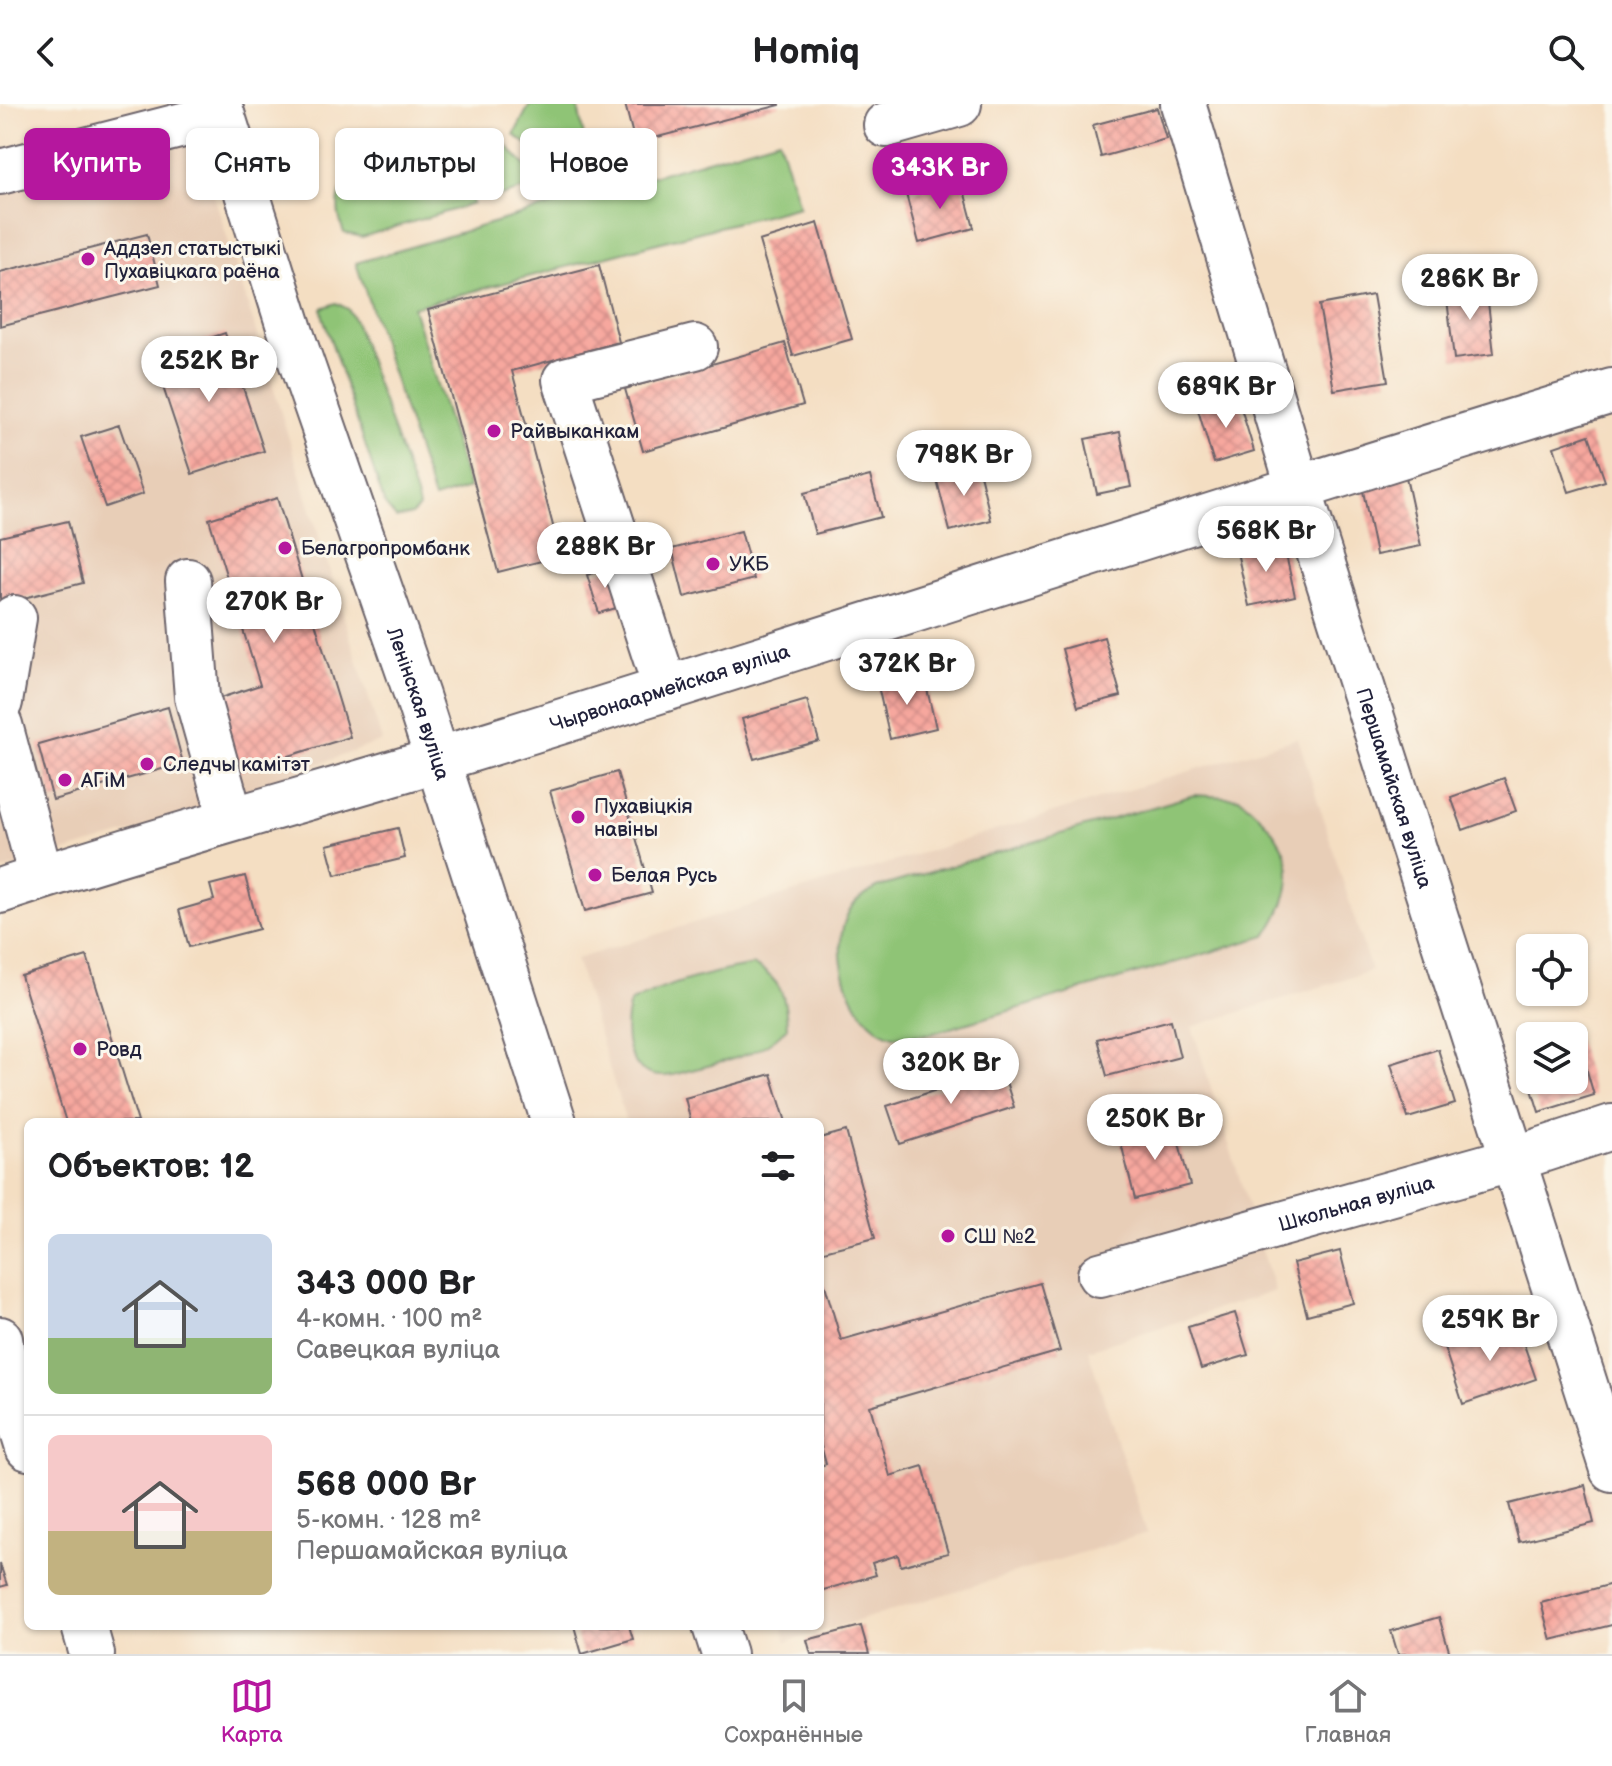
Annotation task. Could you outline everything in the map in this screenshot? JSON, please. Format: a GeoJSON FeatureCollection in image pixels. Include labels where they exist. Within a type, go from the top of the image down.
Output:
{"type":"FeatureCollection","features":[{"type":"Feature","properties":{"kind":"street","name":"Першамайская вуліца"},"geometry":{"type":"LineString","coordinates":[[1183,104],[1298,486],[1612,1469]]}},
{"type":"Feature","properties":{"kind":"street"},"geometry":{"type":"LineString","coordinates":[[886,125],[939,107]]}},
{"type":"Feature","properties":{"kind":"street"},"geometry":{"type":"LineString","coordinates":[[0,172],[221,110]]}},
{"type":"Feature","properties":{"kind":"street","name":"Ленінская вуліца"},"geometry":{"type":"LineString","coordinates":[[221,110],[291,333],[437,759],[553,1118]]}},
{"type":"Feature","properties":{"kind":"street"},"geometry":{"type":"LineString","coordinates":[[665,687],[565,380],[695,347]]}},
{"type":"Feature","properties":{"kind":"street","name":"Чырвонаармейская вуліца"},"geometry":{"type":"LineString","coordinates":[[0,891],[437,759],[1298,486],[1612,391]]}},
{"type":"Feature","properties":{"kind":"street"},"geometry":{"type":"LineString","coordinates":[[188,581],[197,697],[231,819]]}},
{"type":"Feature","properties":{"kind":"street"},"geometry":{"type":"LineString","coordinates":[[0,702],[14,618]]}},
{"type":"Feature","properties":{"kind":"street"},"geometry":{"type":"LineString","coordinates":[[0,725],[41,877]]}},
{"type":"Feature","properties":{"kind":"street","name":"Школьная вуліца"},"geometry":{"type":"LineString","coordinates":[[1100,1275],[1514,1159],[1612,1127]]}},
{"type":"Feature","properties":{"kind":"street"},"geometry":{"type":"LineString","coordinates":[[0,1339],[7,1381],[24,1435]]}},
{"type":"Feature","properties":{"kind":"street"},"geometry":{"type":"LineString","coordinates":[[85,1630],[92,1654]]}},
{"type":"Feature","properties":{"kind":"street"},"geometry":{"type":"LineString","coordinates":[[716,1630],[724,1654]]}},
{"type":"Feature","properties":{"kind":"shaded area"},"geometry":{"type":"Polygon","coordinates":[[[186,104],[193,128],[186,128],[186,200],[216,200],[382,741],[135,831],[0,871],[0,153],[24,147],[24,200],[170,200],[170,128],[95,128],[186,104]]]}},
{"type":"Feature","properties":{"kind":"shaded area"},"geometry":{"type":"Polygon","coordinates":[[[1298,738],[1371,971],[1192,1027],[1275,1291],[1088,1350],[1147,1533],[787,1642],[783,1630],[824,1630],[824,1118],[625,1118],[576,959],[1298,738]]]}},
{"type":"Feature","properties":{"kind":"green space"},"geometry":{"type":"Polygon","coordinates":[[[530,104],[578,107],[582,128],[520,128],[520,139],[514,135],[530,104]]]}},
{"type":"Feature","properties":{"kind":"green space"},"geometry":{"type":"Polygon","coordinates":[[[779,139],[799,206],[413,307],[469,488],[434,499],[356,263],[571,200],[657,200],[657,175],[779,139]]]}},
{"type":"Feature","properties":{"kind":"green space"},"geometry":{"type":"Polygon","coordinates":[[[504,146],[520,160],[520,190],[504,195],[504,146]]]}},
{"type":"Feature","properties":{"kind":"green space"},"geometry":{"type":"Polygon","coordinates":[[[472,200],[473,204],[362,237],[344,233],[338,202],[472,200]]]}},
{"type":"Feature","properties":{"kind":"green space"},"geometry":{"type":"Polygon","coordinates":[[[336,303],[348,309],[355,322],[417,498],[419,508],[411,515],[396,518],[385,505],[323,317],[322,308],[336,303]]]}},
{"type":"Feature","properties":{"kind":"green space"},"geometry":{"type":"Polygon","coordinates":[[[1194,795],[1240,798],[1258,814],[1282,845],[1288,861],[1286,896],[1266,936],[930,1034],[893,1036],[877,1028],[852,997],[841,956],[841,936],[846,917],[856,902],[876,888],[1194,795]]]}},
{"type":"Feature","properties":{"kind":"green space"},"geometry":{"type":"Polygon","coordinates":[[[754,965],[771,977],[784,998],[787,1027],[777,1038],[750,1053],[673,1075],[658,1076],[637,1065],[627,1043],[630,1003],[690,979],[754,965]]]}},
{"type":"Feature","properties":{"kind":"building"},"geometry":{"type":"Polygon","coordinates":[[[625,104],[780,104],[657,137],[657,128],[631,128],[625,104]]]}},
{"type":"Feature","properties":{"kind":"building"},"geometry":{"type":"Polygon","coordinates":[[[1157,108],[1166,139],[1101,157],[1093,125],[1157,108]]]}},
{"type":"Feature","properties":{"kind":"building"},"geometry":{"type":"Polygon","coordinates":[[[961,179],[974,228],[919,243],[906,194],[961,179]]]}},
{"type":"Feature","properties":{"kind":"building"},"geometry":{"type":"Polygon","coordinates":[[[818,223],[852,339],[793,356],[759,241],[818,223]]]}},
{"type":"Feature","properties":{"kind":"building"},"geometry":{"type":"Polygon","coordinates":[[[147,234],[160,285],[0,326],[0,272],[147,234]]]}},
{"type":"Feature","properties":{"kind":"building","name":"Райвыканкам"},"geometry":{"type":"Polygon","coordinates":[[[599,265],[619,342],[512,371],[561,556],[498,572],[428,310],[599,265]]]}},
{"type":"Feature","properties":{"kind":"building"},"geometry":{"type":"Polygon","coordinates":[[[1486,285],[1494,354],[1454,359],[1446,290],[1486,285]]]}},
{"type":"Feature","properties":{"kind":"building"},"geometry":{"type":"Polygon","coordinates":[[[1373,295],[1388,381],[1334,390],[1319,305],[1373,295]]]}},
{"type":"Feature","properties":{"kind":"building"},"geometry":{"type":"Polygon","coordinates":[[[225,333],[264,451],[192,474],[153,357],[225,333]]]}},
{"type":"Feature","properties":{"kind":"building"},"geometry":{"type":"Polygon","coordinates":[[[785,343],[803,405],[643,451],[625,389],[785,343]]]}},
{"type":"Feature","properties":{"kind":"building"},"geometry":{"type":"Polygon","coordinates":[[[1238,398],[1254,451],[1214,463],[1198,410],[1238,398]]]}},
{"type":"Feature","properties":{"kind":"building"},"geometry":{"type":"Polygon","coordinates":[[[119,425],[143,494],[105,507],[81,437],[119,425]]]}},
{"type":"Feature","properties":{"kind":"building"},"geometry":{"type":"Polygon","coordinates":[[[1120,432],[1131,487],[1097,494],[1085,439],[1120,432]]]}},
{"type":"Feature","properties":{"kind":"building"},"geometry":{"type":"Polygon","coordinates":[[[1589,435],[1605,481],[1569,492],[1554,447],[1589,435]]]}},
{"type":"Feature","properties":{"kind":"building"},"geometry":{"type":"Polygon","coordinates":[[[978,466],[991,520],[950,531],[936,477],[978,466]]]}},
{"type":"Feature","properties":{"kind":"building"},"geometry":{"type":"Polygon","coordinates":[[[870,476],[881,517],[815,534],[804,493],[870,476]]]}},
{"type":"Feature","properties":{"kind":"building"},"geometry":{"type":"Polygon","coordinates":[[[1406,477],[1421,546],[1376,555],[1362,486],[1406,477]]]}},
{"type":"Feature","properties":{"kind":"building"},"geometry":{"type":"Polygon","coordinates":[[[277,498],[350,737],[237,772],[214,700],[260,685],[209,519],[277,498]]]}},
{"type":"Feature","properties":{"kind":"building"},"geometry":{"type":"Polygon","coordinates":[[[68,521],[83,583],[0,604],[0,537],[68,521]]]}},
{"type":"Feature","properties":{"kind":"building","name":"УКБ"},"geometry":{"type":"Polygon","coordinates":[[[741,531],[754,579],[684,597],[672,549],[741,531]]]}},
{"type":"Feature","properties":{"kind":"building"},"geometry":{"type":"Polygon","coordinates":[[[1283,541],[1295,596],[1249,606],[1237,552],[1283,541]]]}},
{"type":"Feature","properties":{"kind":"building"},"geometry":{"type":"Polygon","coordinates":[[[612,567],[623,606],[599,613],[587,575],[612,567]]]}},
{"type":"Feature","properties":{"kind":"building"},"geometry":{"type":"Polygon","coordinates":[[[1104,637],[1121,696],[1078,707],[1062,649],[1104,637]]]}},
{"type":"Feature","properties":{"kind":"building"},"geometry":{"type":"Polygon","coordinates":[[[924,676],[936,728],[890,739],[878,686],[924,676]]]}},
{"type":"Feature","properties":{"kind":"building"},"geometry":{"type":"Polygon","coordinates":[[[807,700],[819,741],[754,759],[742,719],[807,700]]]}},
{"type":"Feature","properties":{"kind":"building"},"geometry":{"type":"Polygon","coordinates":[[[168,707],[183,763],[53,800],[38,744],[168,707]]]}},
{"type":"Feature","properties":{"kind":"building"},"geometry":{"type":"Polygon","coordinates":[[[617,772],[652,893],[585,911],[550,791],[617,772]]]}},
{"type":"Feature","properties":{"kind":"building"},"geometry":{"type":"Polygon","coordinates":[[[1504,778],[1516,811],[1463,830],[1451,797],[1504,778]]]}},
{"type":"Feature","properties":{"kind":"building"},"geometry":{"type":"Polygon","coordinates":[[[398,828],[405,858],[335,875],[327,845],[398,828]]]}},
{"type":"Feature","properties":{"kind":"building"},"geometry":{"type":"Polygon","coordinates":[[[245,876],[259,929],[189,947],[179,910],[214,900],[210,885],[245,876]]]}},
{"type":"Feature","properties":{"kind":"building","name":"Ровд"},"geometry":{"type":"Polygon","coordinates":[[[87,956],[137,1118],[65,1118],[21,976],[87,956]]]}},
{"type":"Feature","properties":{"kind":"building"},"geometry":{"type":"Polygon","coordinates":[[[1171,1020],[1180,1057],[1107,1076],[1097,1039],[1171,1020]]]}},
{"type":"Feature","properties":{"kind":"building"},"geometry":{"type":"Polygon","coordinates":[[[1438,1049],[1455,1104],[1408,1118],[1391,1064],[1438,1049]]]}},
{"type":"Feature","properties":{"kind":"building"},"geometry":{"type":"Polygon","coordinates":[[[1002,1069],[1014,1107],[900,1144],[887,1106],[1002,1069]]]}},
{"type":"Feature","properties":{"kind":"building"},"geometry":{"type":"Polygon","coordinates":[[[771,1074],[785,1118],[690,1118],[685,1098],[771,1074]]]}},
{"type":"Feature","properties":{"kind":"building"},"geometry":{"type":"Polygon","coordinates":[[[1588,1074],[1594,1095],[1539,1112],[1533,1094],[1588,1094],[1588,1074]]]}},
{"type":"Feature","properties":{"kind":"building"},"geometry":{"type":"Polygon","coordinates":[[[1174,1124],[1190,1185],[1135,1199],[1120,1139],[1174,1124]]]}},
{"type":"Feature","properties":{"kind":"building"},"geometry":{"type":"Polygon","coordinates":[[[846,1131],[875,1238],[824,1251],[824,1137],[846,1131]]]}},
{"type":"Feature","properties":{"kind":"building"},"geometry":{"type":"Polygon","coordinates":[[[1340,1251],[1353,1303],[1307,1315],[1293,1263],[1340,1251]]]}},
{"type":"Feature","properties":{"kind":"building"},"geometry":{"type":"Polygon","coordinates":[[[824,1282],[841,1340],[1040,1283],[1060,1351],[870,1406],[890,1476],[923,1466],[948,1553],[901,1566],[898,1555],[872,1563],[876,1575],[824,1590],[824,1282]]]}},
{"type":"Feature","properties":{"kind":"building"},"geometry":{"type":"Polygon","coordinates":[[[1235,1313],[1248,1355],[1201,1369],[1188,1327],[1235,1313]]]}},
{"type":"Feature","properties":{"kind":"building"},"geometry":{"type":"Polygon","coordinates":[[[1516,1322],[1536,1379],[1463,1404],[1444,1347],[1516,1322]]]}},
{"type":"Feature","properties":{"kind":"building"},"geometry":{"type":"Polygon","coordinates":[[[1585,1485],[1594,1523],[1519,1542],[1509,1504],[1585,1485]]]}},
{"type":"Feature","properties":{"kind":"building"},"geometry":{"type":"Polygon","coordinates":[[[0,1564],[7,1585],[0,1587],[0,1564]]]}},
{"type":"Feature","properties":{"kind":"building"},"geometry":{"type":"Polygon","coordinates":[[[1612,1584],[1612,1625],[1551,1640],[1541,1603],[1612,1584]]]}},
{"type":"Feature","properties":{"kind":"building"},"geometry":{"type":"Polygon","coordinates":[[[1439,1617],[1450,1654],[1398,1654],[1391,1631],[1439,1617]]]}},
{"type":"Feature","properties":{"kind":"building"},"geometry":{"type":"Polygon","coordinates":[[[861,1626],[869,1654],[811,1654],[807,1640],[861,1626]]]}},
{"type":"Feature","properties":{"kind":"building"},"geometry":{"type":"Polygon","coordinates":[[[575,1630],[630,1630],[633,1639],[582,1654],[575,1630]]]}},
{"type":"Feature","properties":{"kind":"place","name":"Аддзел статыстыкі Пухавіцкага раёна"},"geometry":{"type":"Point","coordinates":[88,259]}},
{"type":"Feature","properties":{"kind":"place","name":"Райвыканкам"},"geometry":{"type":"Point","coordinates":[494,431]}},
{"type":"Feature","properties":{"kind":"place","name":"Белагропромбанк"},"geometry":{"type":"Point","coordinates":[285,548]}},
{"type":"Feature","properties":{"kind":"place","name":"УКБ"},"geometry":{"type":"Point","coordinates":[713,564]}},
{"type":"Feature","properties":{"kind":"place","name":"Следчы камітэт"},"geometry":{"type":"Point","coordinates":[147,764]}},
{"type":"Feature","properties":{"kind":"place","name":"АГіМ"},"geometry":{"type":"Point","coordinates":[65,780]}},
{"type":"Feature","properties":{"kind":"place","name":"Пухавіцкія навіны"},"geometry":{"type":"Point","coordinates":[578,817]}},
{"type":"Feature","properties":{"kind":"place","name":"Белая Русь"},"geometry":{"type":"Point","coordinates":[595,875]}},
{"type":"Feature","properties":{"kind":"place","name":"Ровд"},"geometry":{"type":"Point","coordinates":[80,1049]}},
{"type":"Feature","properties":{"kind":"place","name":"СШ №2"},"geometry":{"type":"Point","coordinates":[948,1236]}}]}
